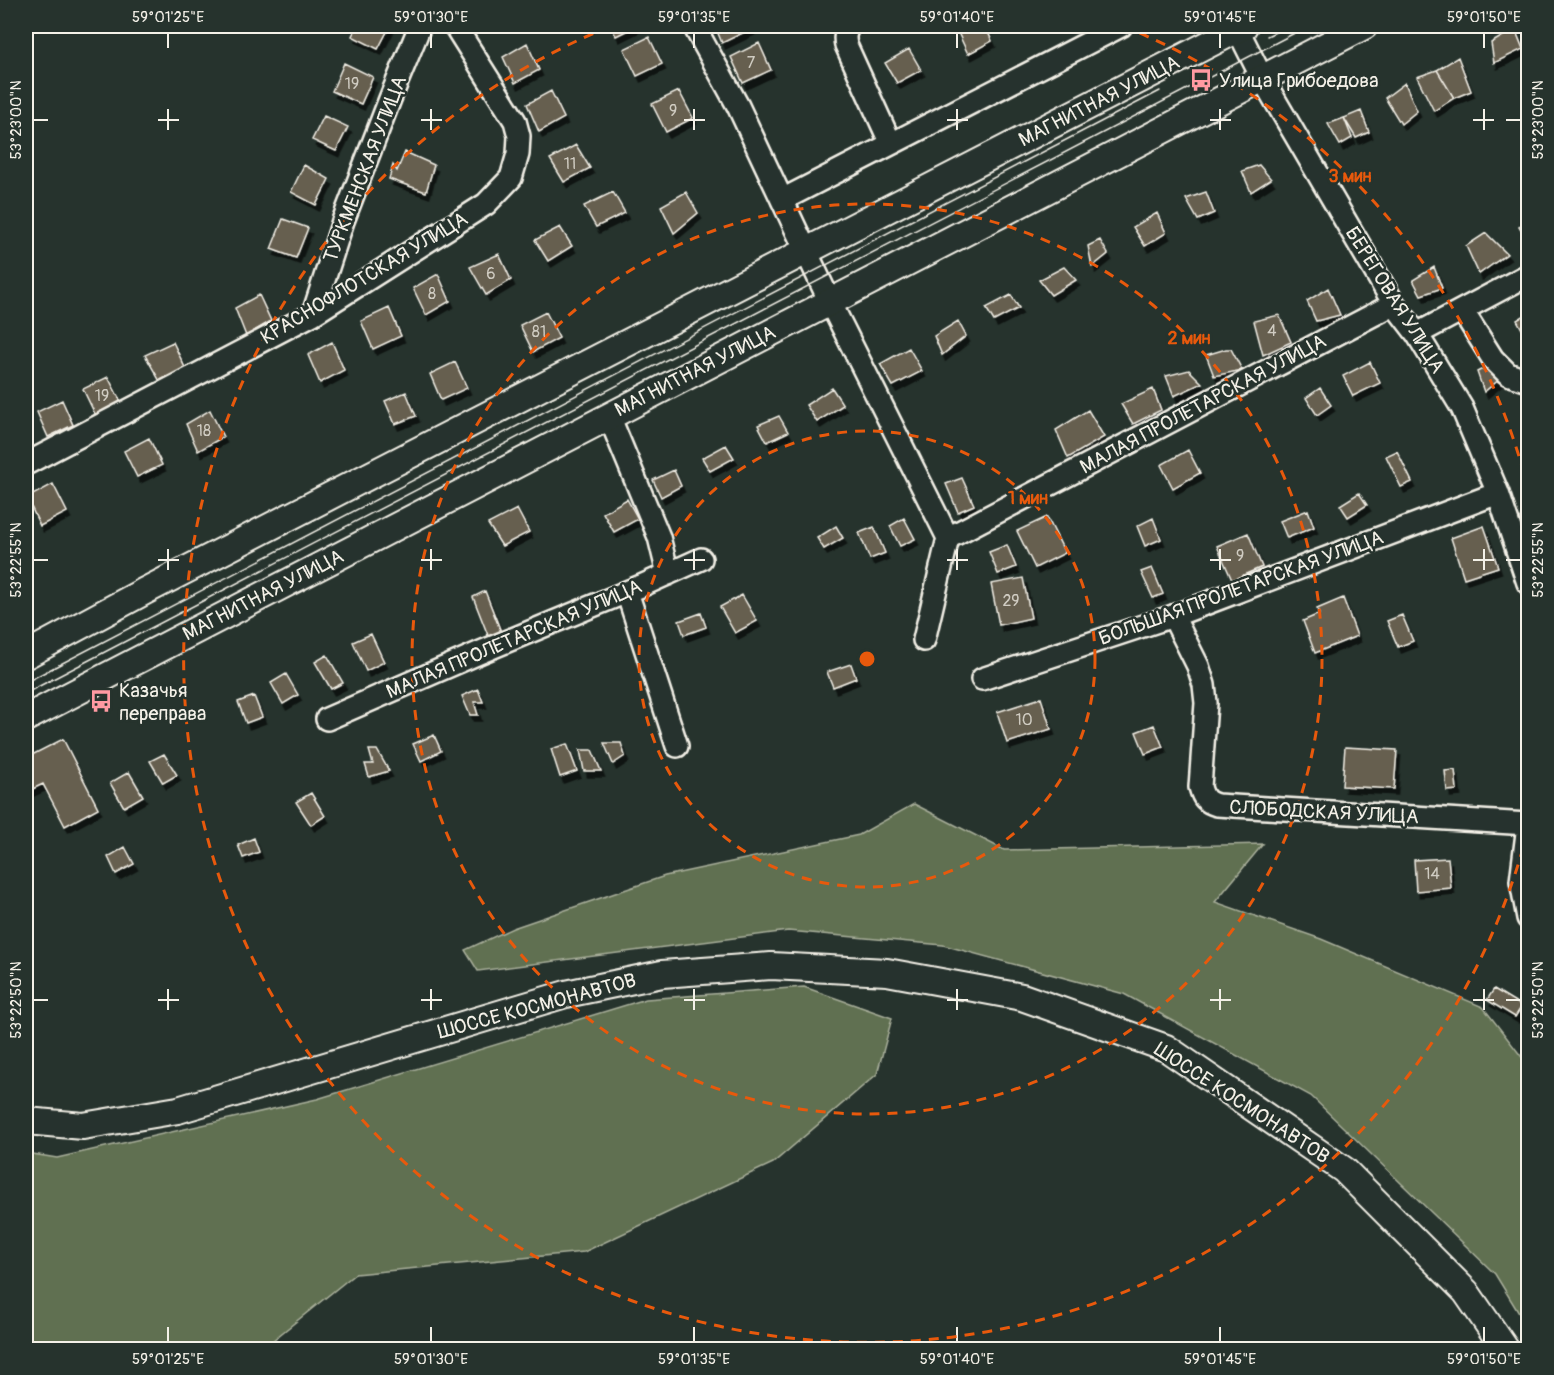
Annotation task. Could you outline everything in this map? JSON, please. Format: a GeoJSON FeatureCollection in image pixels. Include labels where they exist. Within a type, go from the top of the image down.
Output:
{"type":"FeatureCollection","features":[{"type":"Feature","properties":{"kind":"main road","name":"МАГНИТНАЯ УЛИЦА"},"geometry":{"type":"LineString","coordinates":[[26,655],[145,591],[1240,26]]}},
{"type":"Feature","properties":{"kind":"main road","name":"МАГНИТНАЯ УЛИЦА"},"geometry":{"type":"LineString","coordinates":[[26,718],[1364,26]]}},
{"type":"Feature","properties":{"kind":"main road","name":"ШОССЕ КОСМОНАВТОВ"},"geometry":{"type":"LineString","coordinates":[[26,1121],[82,1126],[178,1110],[566,994],[662,974],[771,966],[887,972],[1022,997],[1166,1048],[1344,1170],[1466,1292],[1506,1350]]}},
{"type":"Feature","properties":{"kind":"street","name":"ТУРКМЕНСКАЯ УЛИЦА"},"geometry":{"type":"LineString","coordinates":[[313,314],[343,221],[420,26]]}},
{"type":"Feature","properties":{"kind":"street","name":"КРАСНОФЛОТСКАЯ УЛИЦА"},"geometry":{"type":"LineString","coordinates":[[26,464],[313,314],[486,204],[511,178],[518,154],[519,136],[515,121],[455,26]]}},
{"type":"Feature","properties":{"kind":"street"},"geometry":{"type":"LineString","coordinates":[[694,26],[738,106],[830,302],[948,538],[924,640]]}},
{"type":"Feature","properties":{"kind":"street"},"geometry":{"type":"LineString","coordinates":[[849,26],[844,38],[846,45],[891,144]]}},
{"type":"Feature","properties":{"kind":"street"},"geometry":{"type":"LineString","coordinates":[[782,200],[1122,26]]}},
{"type":"Feature","properties":{"kind":"street","name":"БЕРЕГОВАЯ УЛИЦА"},"geometry":{"type":"LineString","coordinates":[[1240,26],[1262,78],[1394,304],[1417,334],[1462,408],[1498,493],[1528,583]]}},
{"type":"Feature","properties":{"kind":"street"},"geometry":{"type":"LineString","coordinates":[[1417,334],[1528,275]]}},
{"type":"Feature","properties":{"kind":"street","name":"МАЛАЯ ПРОЛЕТАРСКАЯ УЛИЦА"},"geometry":{"type":"LineString","coordinates":[[948,538],[1394,304]]}},
{"type":"Feature","properties":{"kind":"street"},"geometry":{"type":"LineString","coordinates":[[1462,310],[1492,359],[1508,374],[1528,381]]}},
{"type":"Feature","properties":{"kind":"street"},"geometry":{"type":"LineString","coordinates":[[609,416],[659,537],[668,574]]}},
{"type":"Feature","properties":{"kind":"street","name":"БОЛЬШАЯ ПРОЛЕТАРСКАЯ УЛИЦА"},"geometry":{"type":"LineString","coordinates":[[982,678],[1173,616],[1498,493]]}},
{"type":"Feature","properties":{"kind":"street","name":"МАЛАЯ ПРОЛЕТАРСКАЯ УЛИЦА"},"geometry":{"type":"LineString","coordinates":[[327,719],[701,559]]}},
{"type":"Feature","properties":{"kind":"street"},"geometry":{"type":"LineString","coordinates":[[627,592],[678,746]]}},
{"type":"Feature","properties":{"kind":"street","name":"СЛОБОДСКАЯ УЛИЦА"},"geometry":{"type":"LineString","coordinates":[[1173,616],[1198,666],[1204,685],[1206,703],[1200,787],[1203,798],[1210,803],[1528,824]]}},
{"type":"Feature","properties":{"kind":"street"},"geometry":{"type":"LineString","coordinates":[[1528,824],[1521,881],[1528,918]]}},
{"type":"Feature","properties":{"kind":"green space"},"geometry":{"type":"Polygon","coordinates":[[[914,804],[1004,850],[1263,844],[1215,902],[1321,939],[1483,1007],[1528,1065],[1528,1328],[1495,1274],[1311,1096],[1124,994],[943,945],[788,931],[478,971],[465,950],[513,928],[665,876],[859,835],[914,804]]]}},
{"type":"Feature","properties":{"kind":"green space"},"geometry":{"type":"Polygon","coordinates":[[[804,987],[892,1018],[877,1074],[773,1163],[584,1252],[355,1274],[262,1349],[26,1349],[26,1153],[57,1158],[317,1099],[646,999],[804,987]]]}},
{"type":"Feature","properties":{"kind":"building"},"geometry":{"type":"Polygon","coordinates":[[[357,26],[390,26],[378,49],[352,36],[357,26]]]}},
{"type":"Feature","properties":{"kind":"building"},"geometry":{"type":"Polygon","coordinates":[[[611,26],[636,26],[616,36],[611,26]]]}},
{"type":"Feature","properties":{"kind":"building"},"geometry":{"type":"Polygon","coordinates":[[[715,26],[749,26],[751,29],[722,43],[715,26]]]}},
{"type":"Feature","properties":{"kind":"building"},"geometry":{"type":"Polygon","coordinates":[[[955,26],[985,26],[992,41],[968,54],[955,26]]]}},
{"type":"Feature","properties":{"kind":"building"},"geometry":{"type":"Polygon","coordinates":[[[1515,29],[1523,49],[1494,63],[1491,43],[1515,29]]]}},
{"type":"Feature","properties":{"kind":"building"},"geometry":{"type":"Polygon","coordinates":[[[649,37],[662,64],[637,76],[624,49],[649,37]]]}},
{"type":"Feature","properties":{"kind":"building"},"geometry":{"type":"Polygon","coordinates":[[[527,43],[539,70],[515,83],[503,57],[527,43]]]}},
{"type":"Feature","properties":{"kind":"building"},"geometry":{"type":"Polygon","coordinates":[[[759,43],[771,70],[743,83],[731,57],[759,43]]]}},
{"type":"Feature","properties":{"kind":"building"},"geometry":{"type":"Polygon","coordinates":[[[909,49],[921,70],[897,83],[885,63],[909,49]]]}},
{"type":"Feature","properties":{"kind":"building"},"geometry":{"type":"Polygon","coordinates":[[[1458,57],[1471,91],[1454,98],[1437,70],[1458,57]]]}},
{"type":"Feature","properties":{"kind":"building"},"geometry":{"type":"Polygon","coordinates":[[[344,63],[373,77],[361,104],[332,91],[344,63]]]}},
{"type":"Feature","properties":{"kind":"building"},"geometry":{"type":"Polygon","coordinates":[[[1437,70],[1454,98],[1434,111],[1417,77],[1437,70]]]}},
{"type":"Feature","properties":{"kind":"building"},"geometry":{"type":"Polygon","coordinates":[[[1405,83],[1417,111],[1401,124],[1385,98],[1405,83]]]}},
{"type":"Feature","properties":{"kind":"building"},"geometry":{"type":"Polygon","coordinates":[[[551,91],[564,118],[539,132],[527,104],[551,91]]]}},
{"type":"Feature","properties":{"kind":"building"},"geometry":{"type":"Polygon","coordinates":[[[679,91],[693,118],[666,132],[652,104],[679,91]]]}},
{"type":"Feature","properties":{"kind":"building"},"geometry":{"type":"Polygon","coordinates":[[[1361,111],[1369,132],[1356,138],[1344,118],[1361,111]]]}},
{"type":"Feature","properties":{"kind":"building"},"geometry":{"type":"Polygon","coordinates":[[[324,116],[348,127],[336,151],[312,140],[324,116]]]}},
{"type":"Feature","properties":{"kind":"building"},"geometry":{"type":"Polygon","coordinates":[[[1344,118],[1352,138],[1340,145],[1328,124],[1344,118]]]}},
{"type":"Feature","properties":{"kind":"building"},"geometry":{"type":"Polygon","coordinates":[[[576,145],[590,168],[564,182],[550,159],[576,145]]]}},
{"type":"Feature","properties":{"kind":"building"},"geometry":{"type":"Polygon","coordinates":[[[405,152],[434,165],[426,192],[389,179],[393,165],[397,171],[405,152]]]}},
{"type":"Feature","properties":{"kind":"building"},"geometry":{"type":"Polygon","coordinates":[[[304,165],[329,179],[316,205],[291,192],[304,165]]]}},
{"type":"Feature","properties":{"kind":"building"},"geometry":{"type":"Polygon","coordinates":[[[1259,165],[1271,179],[1251,192],[1242,171],[1259,165]]]}},
{"type":"Feature","properties":{"kind":"building"},"geometry":{"type":"Polygon","coordinates":[[[613,192],[625,213],[596,227],[584,206],[613,192]]]}},
{"type":"Feature","properties":{"kind":"building"},"geometry":{"type":"Polygon","coordinates":[[[686,192],[698,213],[674,233],[661,206],[686,192]]]}},
{"type":"Feature","properties":{"kind":"building"},"geometry":{"type":"Polygon","coordinates":[[[1206,192],[1214,213],[1198,220],[1186,199],[1206,192]]]}},
{"type":"Feature","properties":{"kind":"building"},"geometry":{"type":"Polygon","coordinates":[[[1157,213],[1166,233],[1145,246],[1133,227],[1157,213]]]}},
{"type":"Feature","properties":{"kind":"building"},"geometry":{"type":"Polygon","coordinates":[[[283,219],[308,228],[296,258],[271,249],[283,219]]]}},
{"type":"Feature","properties":{"kind":"building"},"geometry":{"type":"Polygon","coordinates":[[[1528,221],[1528,242],[1519,227],[1528,221]]]}},
{"type":"Feature","properties":{"kind":"building"},"geometry":{"type":"Polygon","coordinates":[[[560,227],[572,246],[548,261],[535,240],[560,227]]]}},
{"type":"Feature","properties":{"kind":"building"},"geometry":{"type":"Polygon","coordinates":[[[1486,233],[1507,254],[1479,274],[1466,246],[1486,233]]]}},
{"type":"Feature","properties":{"kind":"building"},"geometry":{"type":"Polygon","coordinates":[[[1100,240],[1108,254],[1092,267],[1088,246],[1100,240]]]}},
{"type":"Feature","properties":{"kind":"building"},"geometry":{"type":"Polygon","coordinates":[[[499,254],[511,280],[486,295],[470,267],[499,254]]]}},
{"type":"Feature","properties":{"kind":"building"},"geometry":{"type":"Polygon","coordinates":[[[1064,267],[1076,280],[1051,295],[1039,280],[1064,267]]]}},
{"type":"Feature","properties":{"kind":"building"},"geometry":{"type":"Polygon","coordinates":[[[1434,267],[1442,288],[1421,295],[1413,280],[1434,267]]]}},
{"type":"Feature","properties":{"kind":"building"},"geometry":{"type":"Polygon","coordinates":[[[438,274],[450,301],[426,315],[413,288],[438,274]]]}},
{"type":"Feature","properties":{"kind":"building"},"geometry":{"type":"Polygon","coordinates":[[[1328,288],[1340,315],[1316,321],[1307,301],[1328,288]]]}},
{"type":"Feature","properties":{"kind":"building"},"geometry":{"type":"Polygon","coordinates":[[[259,295],[271,321],[246,336],[235,308],[259,295]]]}},
{"type":"Feature","properties":{"kind":"building"},"geometry":{"type":"Polygon","coordinates":[[[1011,295],[1019,308],[994,321],[986,308],[1011,295]]]}},
{"type":"Feature","properties":{"kind":"building"},"geometry":{"type":"Polygon","coordinates":[[[389,308],[401,336],[373,349],[361,321],[389,308]]]}},
{"type":"Feature","properties":{"kind":"building"},"geometry":{"type":"Polygon","coordinates":[[[546,312],[559,338],[533,352],[520,325],[546,312]]]}},
{"type":"Feature","properties":{"kind":"building"},"geometry":{"type":"Polygon","coordinates":[[[1528,313],[1528,340],[1517,320],[1528,313]]]}},
{"type":"Feature","properties":{"kind":"building"},"geometry":{"type":"Polygon","coordinates":[[[1279,315],[1291,342],[1263,355],[1254,321],[1279,315]]]}},
{"type":"Feature","properties":{"kind":"building"},"geometry":{"type":"Polygon","coordinates":[[[958,321],[966,336],[942,355],[934,336],[958,321]]]}},
{"type":"Feature","properties":{"kind":"building"},"geometry":{"type":"Polygon","coordinates":[[[173,342],[186,370],[161,383],[145,355],[173,342]]]}},
{"type":"Feature","properties":{"kind":"building"},"geometry":{"type":"Polygon","coordinates":[[[332,342],[344,370],[320,383],[308,355],[332,342]]]}},
{"type":"Feature","properties":{"kind":"building"},"geometry":{"type":"Polygon","coordinates":[[[909,348],[922,371],[893,386],[880,364],[909,348]]]}},
{"type":"Feature","properties":{"kind":"building"},"geometry":{"type":"Polygon","coordinates":[[[1231,349],[1242,370],[1214,376],[1206,355],[1231,349]]]}},
{"type":"Feature","properties":{"kind":"building"},"geometry":{"type":"Polygon","coordinates":[[[455,362],[467,388],[441,400],[430,374],[455,362]]]}},
{"type":"Feature","properties":{"kind":"building"},"geometry":{"type":"Polygon","coordinates":[[[1370,362],[1380,383],[1353,396],[1343,376],[1370,362]]]}},
{"type":"Feature","properties":{"kind":"building"},"geometry":{"type":"Polygon","coordinates":[[[1489,366],[1500,379],[1484,392],[1477,372],[1489,366]]]}},
{"type":"Feature","properties":{"kind":"building"},"geometry":{"type":"Polygon","coordinates":[[[1189,370],[1202,383],[1174,396],[1166,376],[1189,370]]]}},
{"type":"Feature","properties":{"kind":"building"},"geometry":{"type":"Polygon","coordinates":[[[108,377],[122,404],[96,416],[83,389],[108,377]]]}},
{"type":"Feature","properties":{"kind":"building"},"geometry":{"type":"Polygon","coordinates":[[[832,388],[843,405],[817,422],[806,405],[832,388]]]}},
{"type":"Feature","properties":{"kind":"building"},"geometry":{"type":"Polygon","coordinates":[[[1320,388],[1331,405],[1317,415],[1306,398],[1320,388]]]}},
{"type":"Feature","properties":{"kind":"building"},"geometry":{"type":"Polygon","coordinates":[[[1153,389],[1161,410],[1133,424],[1121,404],[1153,389]]]}},
{"type":"Feature","properties":{"kind":"building"},"geometry":{"type":"Polygon","coordinates":[[[406,392],[416,416],[395,424],[385,401],[406,392]]]}},
{"type":"Feature","properties":{"kind":"building"},"geometry":{"type":"Polygon","coordinates":[[[62,400],[73,425],[48,437],[37,412],[62,400]]]}},
{"type":"Feature","properties":{"kind":"building"},"geometry":{"type":"Polygon","coordinates":[[[210,410],[223,437],[198,451],[186,424],[210,410]]]}},
{"type":"Feature","properties":{"kind":"building"},"geometry":{"type":"Polygon","coordinates":[[[1088,410],[1104,437],[1068,458],[1056,430],[1088,410]]]}},
{"type":"Feature","properties":{"kind":"building"},"geometry":{"type":"Polygon","coordinates":[[[779,416],[788,432],[767,442],[758,425],[779,416]]]}},
{"type":"Feature","properties":{"kind":"building"},"geometry":{"type":"Polygon","coordinates":[[[149,438],[162,465],[137,477],[124,451],[149,438]]]}},
{"type":"Feature","properties":{"kind":"building"},"geometry":{"type":"Polygon","coordinates":[[[726,445],[734,458],[710,471],[702,458],[726,445]]]}},
{"type":"Feature","properties":{"kind":"building"},"geometry":{"type":"Polygon","coordinates":[[[1188,450],[1200,473],[1173,488],[1161,465],[1188,450]]]}},
{"type":"Feature","properties":{"kind":"building"},"geometry":{"type":"Polygon","coordinates":[[[1397,451],[1412,482],[1401,487],[1386,456],[1397,451]]]}},
{"type":"Feature","properties":{"kind":"building"},"geometry":{"type":"Polygon","coordinates":[[[674,470],[681,486],[661,497],[653,480],[674,470]]]}},
{"type":"Feature","properties":{"kind":"building"},"geometry":{"type":"Polygon","coordinates":[[[962,478],[974,505],[958,512],[946,484],[962,478]]]}},
{"type":"Feature","properties":{"kind":"building"},"geometry":{"type":"Polygon","coordinates":[[[53,484],[67,512],[40,526],[27,498],[53,484]]]}},
{"type":"Feature","properties":{"kind":"building"},"geometry":{"type":"Polygon","coordinates":[[[1359,493],[1367,505],[1348,517],[1340,505],[1359,493]]]}},
{"type":"Feature","properties":{"kind":"building"},"geometry":{"type":"Polygon","coordinates":[[[627,499],[638,519],[614,532],[603,513],[627,499]]]}},
{"type":"Feature","properties":{"kind":"building"},"geometry":{"type":"Polygon","coordinates":[[[517,509],[529,532],[502,546],[488,524],[517,509]]]}},
{"type":"Feature","properties":{"kind":"building"},"geometry":{"type":"Polygon","coordinates":[[[1308,510],[1314,527],[1287,538],[1280,521],[1308,510]]]}},
{"type":"Feature","properties":{"kind":"building"},"geometry":{"type":"Polygon","coordinates":[[[1047,517],[1065,553],[1035,568],[1017,531],[1047,517]]]}},
{"type":"Feature","properties":{"kind":"building"},"geometry":{"type":"Polygon","coordinates":[[[904,518],[915,539],[900,546],[890,526],[904,518]]]}},
{"type":"Feature","properties":{"kind":"building"},"geometry":{"type":"Polygon","coordinates":[[[1153,518],[1161,539],[1145,546],[1137,526],[1153,518]]]}},
{"type":"Feature","properties":{"kind":"building"},"geometry":{"type":"Polygon","coordinates":[[[836,526],[843,538],[824,549],[817,538],[836,526]]]}},
{"type":"Feature","properties":{"kind":"building"},"geometry":{"type":"Polygon","coordinates":[[[1484,526],[1498,567],[1464,578],[1451,538],[1484,526]]]}},
{"type":"Feature","properties":{"kind":"building"},"geometry":{"type":"Polygon","coordinates":[[[874,527],[885,553],[870,559],[859,533],[874,527]]]}},
{"type":"Feature","properties":{"kind":"building"},"geometry":{"type":"Polygon","coordinates":[[[1248,533],[1262,567],[1232,580],[1217,546],[1248,533]]]}},
{"type":"Feature","properties":{"kind":"building"},"geometry":{"type":"Polygon","coordinates":[[[1007,545],[1016,567],[998,574],[989,552],[1007,545]]]}},
{"type":"Feature","properties":{"kind":"building"},"geometry":{"type":"Polygon","coordinates":[[[1152,568],[1163,594],[1153,598],[1141,572],[1152,568]]]}},
{"type":"Feature","properties":{"kind":"building"},"geometry":{"type":"Polygon","coordinates":[[[1023,578],[1031,618],[999,625],[991,584],[1023,578]]]}},
{"type":"Feature","properties":{"kind":"building"},"geometry":{"type":"Polygon","coordinates":[[[485,591],[501,632],[489,638],[473,597],[485,591]]]}},
{"type":"Feature","properties":{"kind":"building"},"geometry":{"type":"Polygon","coordinates":[[[742,595],[757,621],[735,633],[720,607],[742,595]]]}},
{"type":"Feature","properties":{"kind":"building"},"geometry":{"type":"Polygon","coordinates":[[[1343,598],[1357,636],[1315,653],[1303,621],[1319,614],[1317,609],[1343,598]]]}},
{"type":"Feature","properties":{"kind":"building"},"geometry":{"type":"Polygon","coordinates":[[[701,613],[706,627],[684,635],[679,621],[701,613]]]}},
{"type":"Feature","properties":{"kind":"building"},"geometry":{"type":"Polygon","coordinates":[[[1402,615],[1413,641],[1398,647],[1387,621],[1402,615]]]}},
{"type":"Feature","properties":{"kind":"building"},"geometry":{"type":"Polygon","coordinates":[[[371,634],[384,662],[366,671],[353,642],[371,634]]]}},
{"type":"Feature","properties":{"kind":"building"},"geometry":{"type":"Polygon","coordinates":[[[327,655],[343,683],[331,689],[315,662],[327,655]]]}},
{"type":"Feature","properties":{"kind":"building"},"geometry":{"type":"Polygon","coordinates":[[[851,664],[856,678],[833,687],[827,672],[851,664]]]}},
{"type":"Feature","properties":{"kind":"building"},"geometry":{"type":"Polygon","coordinates":[[[286,674],[298,695],[283,704],[271,683],[286,674]]]}},
{"type":"Feature","properties":{"kind":"building"},"geometry":{"type":"Polygon","coordinates":[[[478,689],[483,702],[474,702],[478,715],[470,715],[462,696],[478,689]]]}},
{"type":"Feature","properties":{"kind":"building"},"geometry":{"type":"Polygon","coordinates":[[[254,696],[262,717],[246,723],[238,702],[254,696]]]}},
{"type":"Feature","properties":{"kind":"building"},"geometry":{"type":"Polygon","coordinates":[[[1041,698],[1051,729],[1007,743],[997,712],[1041,698]]]}},
{"type":"Feature","properties":{"kind":"building"},"geometry":{"type":"Polygon","coordinates":[[[1154,725],[1163,747],[1145,754],[1136,732],[1154,725]]]}},
{"type":"Feature","properties":{"kind":"building"},"geometry":{"type":"Polygon","coordinates":[[[434,735],[441,751],[421,761],[413,744],[434,735]]]}},
{"type":"Feature","properties":{"kind":"building"},"geometry":{"type":"Polygon","coordinates":[[[63,739],[98,808],[65,826],[43,784],[26,792],[26,758],[63,739]]]}},
{"type":"Feature","properties":{"kind":"building"},"geometry":{"type":"Polygon","coordinates":[[[604,743],[621,743],[625,756],[613,764],[604,743]]]}},
{"type":"Feature","properties":{"kind":"building"},"geometry":{"type":"Polygon","coordinates":[[[567,744],[577,771],[560,777],[551,749],[567,744]]]}},
{"type":"Feature","properties":{"kind":"building"},"geometry":{"type":"Polygon","coordinates":[[[1345,747],[1397,750],[1394,789],[1342,786],[1345,747]]]}},
{"type":"Feature","properties":{"kind":"building"},"geometry":{"type":"Polygon","coordinates":[[[369,750],[377,750],[389,771],[369,777],[365,764],[373,764],[369,750]]]}},
{"type":"Feature","properties":{"kind":"building"},"geometry":{"type":"Polygon","coordinates":[[[580,750],[592,750],[601,771],[584,771],[580,750]]]}},
{"type":"Feature","properties":{"kind":"building"},"geometry":{"type":"Polygon","coordinates":[[[164,754],[177,775],[163,783],[150,761],[164,754]]]}},
{"type":"Feature","properties":{"kind":"building"},"geometry":{"type":"Polygon","coordinates":[[[1455,770],[1457,790],[1447,791],[1445,771],[1455,770]]]}},
{"type":"Feature","properties":{"kind":"building"},"geometry":{"type":"Polygon","coordinates":[[[129,772],[143,796],[124,807],[110,783],[129,772]]]}},
{"type":"Feature","properties":{"kind":"building"},"geometry":{"type":"Polygon","coordinates":[[[311,793],[325,816],[311,825],[296,802],[311,793]]]}},
{"type":"Feature","properties":{"kind":"building"},"geometry":{"type":"Polygon","coordinates":[[[254,838],[259,852],[243,858],[238,845],[254,838]]]}},
{"type":"Feature","properties":{"kind":"building"},"geometry":{"type":"Polygon","coordinates":[[[125,847],[134,864],[116,874],[108,857],[125,847]]]}},
{"type":"Feature","properties":{"kind":"building"},"geometry":{"type":"Polygon","coordinates":[[[1448,858],[1451,888],[1416,891],[1414,860],[1448,858]]]}},
{"type":"Feature","properties":{"kind":"building"},"geometry":{"type":"Polygon","coordinates":[[[1494,989],[1522,1006],[1515,1017],[1487,1000],[1494,989]]]}},
{"type":"Feature","properties":{"kind":"tram line"},"geometry":{"type":"LineString","coordinates":[[1267,36],[1288,26]]}},
{"type":"Feature","properties":{"kind":"tram line"},"geometry":{"type":"LineString","coordinates":[[26,693],[1308,26]]}},
{"type":"Feature","properties":{"kind":"tram line"},"geometry":{"type":"LineString","coordinates":[[26,682],[1160,91]]}},
{"type":"Feature","properties":{"kind":"place","name":"Улица Грибоедова"},"geometry":{"type":"Point","coordinates":[1201,80]}},
{"type":"Feature","properties":{"kind":"place","name":"Казачья переправа"},"geometry":{"type":"Point","coordinates":[101,701]}}]}
